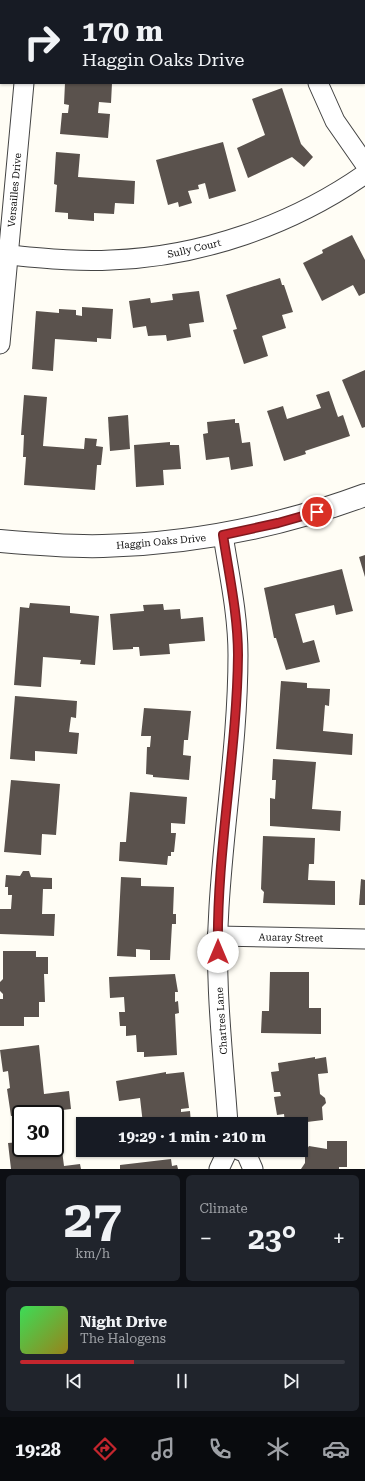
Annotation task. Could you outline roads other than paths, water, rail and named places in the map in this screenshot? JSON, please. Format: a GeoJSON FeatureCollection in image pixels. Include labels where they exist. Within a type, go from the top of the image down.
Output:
{"type":"FeatureCollection","features":[{"type":"Feature","properties":{"kind":"street","name":"Versailles Drive"},"geometry":{"type":"LineString","coordinates":[[0,344],[24,84]]}},
{"type":"Feature","properties":{"kind":"street"},"geometry":{"type":"LineString","coordinates":[[318,84],[335,121],[365,164]]}},
{"type":"Feature","properties":{"kind":"street","name":"Sully Court"},"geometry":{"type":"LineString","coordinates":[[8,255],[70,260],[112,260],[154,256],[195,249],[235,238],[275,224],[313,206],[365,174]]}},
{"type":"Feature","properties":{"kind":"street","name":"Haggin Oaks Drive"},"geometry":{"type":"LineString","coordinates":[[0,541],[50,545],[103,546],[156,544],[223,535],[278,523],[330,508],[365,495]]}},
{"type":"Feature","properties":{"kind":"street","name":"Chartres Lane"},"geometry":{"type":"LineString","coordinates":[[223,535],[235,609],[238,653],[236,703],[218,936],[218,999],[227,1117]]}},
{"type":"Feature","properties":{"kind":"street","name":"Auaray Street"},"geometry":{"type":"LineString","coordinates":[[218,936],[365,939]]}},
{"type":"Feature","properties":{"kind":"street"},"geometry":{"type":"LineString","coordinates":[[219,1169],[225,1157]]}},
{"type":"Feature","properties":{"kind":"street"},"geometry":{"type":"LineString","coordinates":[[248,1157],[253,1169]]}}]}
